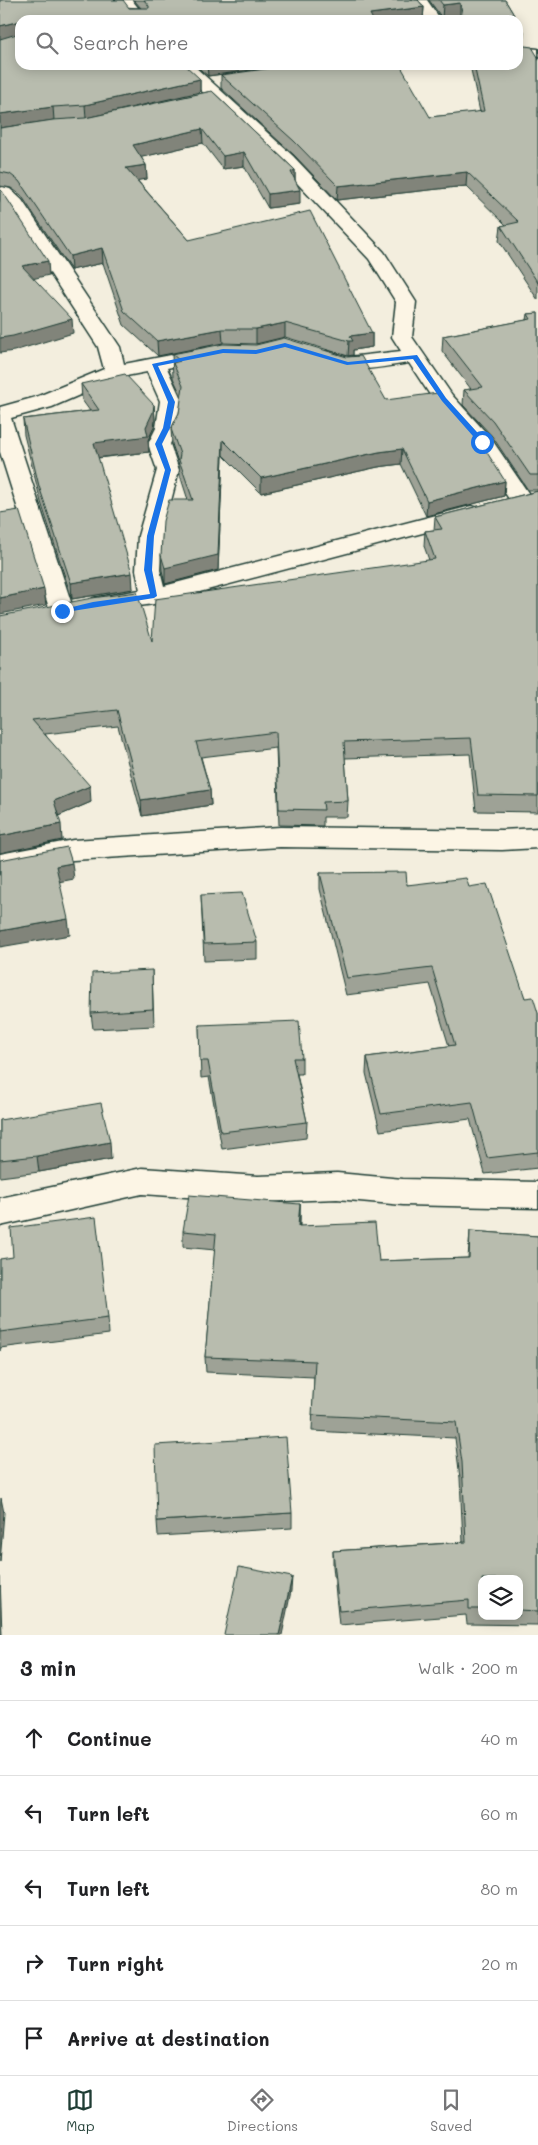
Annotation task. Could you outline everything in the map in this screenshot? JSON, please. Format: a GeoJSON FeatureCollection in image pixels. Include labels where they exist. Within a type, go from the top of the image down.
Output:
{"type":"FeatureCollection","features":[{"type":"Feature","properties":{"kind":"street"},"geometry":{"type":"LineString","coordinates":[[123,0],[136,15]]}},
{"type":"Feature","properties":{"kind":"street"},"geometry":{"type":"LineString","coordinates":[[420,0],[430,15]]}},
{"type":"Feature","properties":{"kind":"street"},"geometry":{"type":"LineString","coordinates":[[523,52],[538,54]]}},
{"type":"Feature","properties":{"kind":"street"},"geometry":{"type":"LineString","coordinates":[[189,70],[286,160],[377,256],[406,302],[402,337],[444,399],[482,442],[513,503],[154,596],[93,604],[53,613],[0,415],[44,402],[115,372],[223,351],[232,351]]}},
{"type":"Feature","properties":{"kind":"street"},"geometry":{"type":"LineString","coordinates":[[1,193],[12,200],[109,347],[115,372]]}},
{"type":"Feature","properties":{"kind":"street"},"geometry":{"type":"LineString","coordinates":[[309,351],[347,364],[415,356]]}},
{"type":"Feature","properties":{"kind":"street"},"geometry":{"type":"LineString","coordinates":[[154,596],[148,570],[150,536],[168,470],[159,444],[167,428],[171,402],[155,365]]}},
{"type":"Feature","properties":{"kind":"street"},"geometry":{"type":"LineString","coordinates":[[0,864],[73,850],[280,837],[502,840],[538,838]]}},
{"type":"Feature","properties":{"kind":"street"},"geometry":{"type":"LineString","coordinates":[[0,1212],[142,1180],[258,1189],[337,1186],[403,1192],[538,1195]]}},
{"type":"Feature","properties":{"kind":"building"},"geometry":{"type":"Polygon","coordinates":[[[0,0],[123,0],[129,8],[149,8],[144,0],[418,0],[424,7],[370,15],[15,15],[15,22],[0,26],[0,0]]]}},
{"type":"Feature","properties":{"kind":"building"},"geometry":{"type":"Polygon","coordinates":[[[439,0],[505,0],[514,15],[463,15],[460,3],[443,5],[439,0]]]}},
{"type":"Feature","properties":{"kind":"building"},"geometry":{"type":"Polygon","coordinates":[[[15,34],[15,70],[190,70],[200,79],[85,105],[0,114],[0,39],[15,34]]]}},
{"type":"Feature","properties":{"kind":"building"},"geometry":{"type":"Polygon","coordinates":[[[523,46],[532,47],[538,57],[538,283],[501,226],[519,222],[467,172],[338,186],[294,141],[221,75],[258,70],[403,70],[430,117],[484,111],[475,70],[523,70],[523,46]]]}},
{"type":"Feature","properties":{"kind":"building"},"geometry":{"type":"Polygon","coordinates":[[[212,91],[295,170],[291,172],[300,190],[268,194],[244,152],[223,156],[202,129],[133,145],[146,165],[126,168],[189,240],[310,211],[372,333],[350,336],[353,341],[349,341],[285,323],[256,329],[222,329],[157,341],[124,311],[102,248],[70,256],[19,181],[10,174],[0,172],[0,128],[53,120],[85,118],[212,91]]]}},
{"type":"Feature","properties":{"kind":"building"},"geometry":{"type":"Polygon","coordinates":[[[0,189],[48,261],[22,266],[72,319],[0,338],[0,189]]]}},
{"type":"Feature","properties":{"kind":"building"},"geometry":{"type":"Polygon","coordinates":[[[538,313],[538,475],[530,475],[493,421],[464,390],[483,387],[443,336],[531,319],[528,314],[538,313]]]}},
{"type":"Feature","properties":{"kind":"building"},"geometry":{"type":"Polygon","coordinates":[[[284,338],[347,357],[361,356],[386,400],[438,393],[474,432],[505,481],[427,501],[402,449],[379,452],[261,478],[223,440],[218,555],[165,568],[161,555],[163,521],[169,500],[193,500],[179,460],[180,454],[171,429],[179,413],[183,386],[173,363],[180,361],[172,354],[223,344],[256,345],[284,338]]]}},
{"type":"Feature","properties":{"kind":"building"},"geometry":{"type":"Polygon","coordinates":[[[125,374],[154,405],[146,427],[148,436],[94,443],[132,573],[71,583],[39,486],[23,419],[99,410],[81,384],[125,374]]]}},
{"type":"Feature","properties":{"kind":"building"},"geometry":{"type":"Polygon","coordinates":[[[538,491],[538,796],[478,795],[471,738],[344,742],[348,801],[323,802],[324,810],[279,809],[276,732],[196,742],[210,790],[141,800],[117,710],[32,720],[90,786],[54,801],[61,824],[0,836],[0,616],[92,598],[137,592],[152,641],[155,599],[435,559],[425,531],[442,529],[435,517],[538,491]]]}},
{"type":"Feature","properties":{"kind":"building"},"geometry":{"type":"Polygon","coordinates":[[[19,510],[44,589],[0,598],[0,513],[19,510]]]}},
{"type":"Feature","properties":{"kind":"building"},"geometry":{"type":"Polygon","coordinates":[[[67,847],[72,863],[56,866],[68,919],[0,931],[0,860],[67,847]]]}},
{"type":"Feature","properties":{"kind":"building"},"geometry":{"type":"Polygon","coordinates":[[[406,872],[407,885],[466,878],[469,887],[487,884],[525,998],[533,997],[538,1013],[538,1152],[487,1158],[472,1102],[381,1114],[367,1057],[455,1045],[432,968],[347,978],[320,873],[406,872]]]}},
{"type":"Feature","properties":{"kind":"building"},"geometry":{"type":"Polygon","coordinates":[[[242,893],[257,942],[204,944],[201,895],[242,893]]]}},
{"type":"Feature","properties":{"kind":"building"},"geometry":{"type":"Polygon","coordinates":[[[152,970],[153,1009],[91,1013],[92,973],[152,970]]]}},
{"type":"Feature","properties":{"kind":"building"},"geometry":{"type":"Polygon","coordinates":[[[299,1021],[302,1058],[293,1058],[307,1122],[221,1132],[208,1061],[200,1061],[199,1025],[299,1021]]]}},
{"type":"Feature","properties":{"kind":"building"},"geometry":{"type":"Polygon","coordinates":[[[101,1103],[110,1142],[37,1156],[0,1160],[0,1120],[101,1103]]]}},
{"type":"Feature","properties":{"kind":"building"},"geometry":{"type":"Polygon","coordinates":[[[189,1195],[300,1204],[298,1226],[375,1223],[379,1261],[469,1258],[470,1231],[538,1236],[538,1611],[523,1610],[523,1575],[478,1575],[478,1609],[469,1609],[469,1600],[339,1611],[333,1551],[466,1542],[462,1462],[456,1422],[312,1415],[315,1361],[205,1357],[216,1234],[183,1231],[189,1195]]]}},
{"type":"Feature","properties":{"kind":"building"},"geometry":{"type":"Polygon","coordinates":[[[96,1217],[108,1318],[0,1332],[0,1259],[13,1257],[11,1228],[96,1217]]]}},
{"type":"Feature","properties":{"kind":"building"},"geometry":{"type":"Polygon","coordinates":[[[286,1437],[292,1513],[157,1521],[155,1445],[286,1437]]]}},
{"type":"Feature","properties":{"kind":"building"},"geometry":{"type":"Polygon","coordinates":[[[239,1567],[292,1577],[279,1635],[224,1635],[239,1567]]]}},
{"type":"Feature","properties":{"kind":"route"},"geometry":{"type":"LineString","coordinates":[[62,611],[93,604],[154,596],[148,570],[150,536],[168,470],[159,444],[167,428],[171,402],[155,365],[223,351],[256,352],[285,345],[317,353],[347,364],[415,356],[444,399],[482,442]]}}]}
